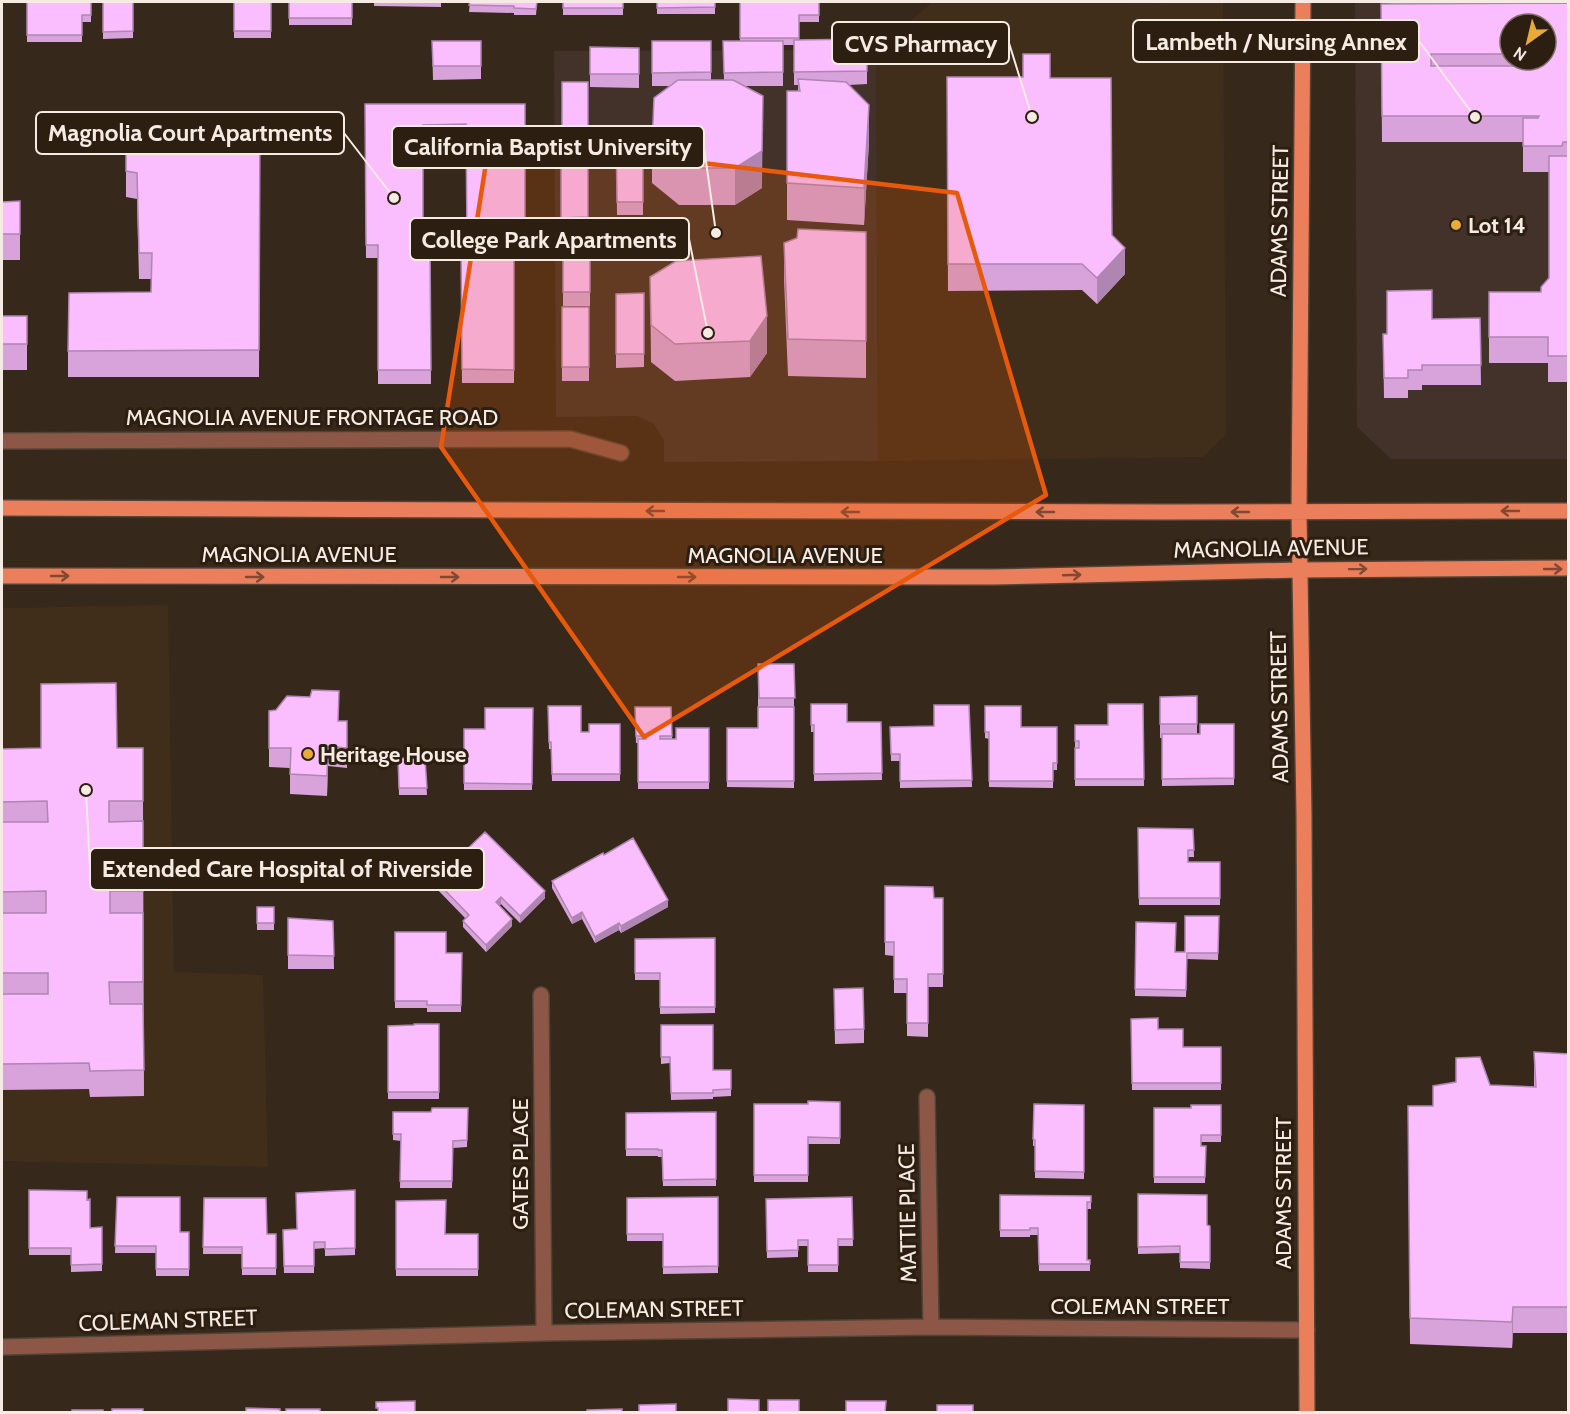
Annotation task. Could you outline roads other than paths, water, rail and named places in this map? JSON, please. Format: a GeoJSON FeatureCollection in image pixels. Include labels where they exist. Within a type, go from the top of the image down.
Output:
{"type":"FeatureCollection","features":[{"type":"Feature","properties":{"kind":"main road","name":"ADAMS STREET"},"geometry":{"type":"LineString","coordinates":[[1303,2],[1299,570],[1304,815],[1307,1413]]}},
{"type":"Feature","properties":{"kind":"main road","name":"MAGNOLIA AVENUE"},"geometry":{"type":"LineString","coordinates":[[2,508],[1299,513],[1569,511]]}},
{"type":"Feature","properties":{"kind":"main road","name":"MAGNOLIA AVENUE"},"geometry":{"type":"LineString","coordinates":[[2,576],[993,578],[1299,570],[1569,568]]}},
{"type":"Feature","properties":{"kind":"street","name":"MAGNOLIA AVENUE FRONTAGE ROAD"},"geometry":{"type":"LineString","coordinates":[[2,441],[570,439],[621,453]]}},
{"type":"Feature","properties":{"kind":"street","name":"GATES PLACE"},"geometry":{"type":"LineString","coordinates":[[541,994],[544,1333]]}},
{"type":"Feature","properties":{"kind":"street","name":"MATTIE PLACE"},"geometry":{"type":"LineString","coordinates":[[927,1097],[931,1327]]}},
{"type":"Feature","properties":{"kind":"street","name":"COLEMAN STREET"},"geometry":{"type":"LineString","coordinates":[[2,1347],[544,1333],[931,1327],[1307,1330]]}},
{"type":"Feature","properties":{"kind":"place","name":"CVS Pharmacy"},"geometry":{"type":"Point","coordinates":[1032,117]}},
{"type":"Feature","properties":{"kind":"place","name":"Lambeth / Nursing Annex"},"geometry":{"type":"Point","coordinates":[1475,117]}},
{"type":"Feature","properties":{"kind":"place","name":"Magnolia Court Apartments"},"geometry":{"type":"Point","coordinates":[394,198]}},
{"type":"Feature","properties":{"kind":"place","name":"Lot 14"},"geometry":{"type":"Point","coordinates":[1456,225]}},
{"type":"Feature","properties":{"kind":"place","name":"California Baptist University"},"geometry":{"type":"Point","coordinates":[716,233]}},
{"type":"Feature","properties":{"kind":"place","name":"College Park Apartments"},"geometry":{"type":"Point","coordinates":[708,333]}},
{"type":"Feature","properties":{"kind":"place","name":"Heritage House"},"geometry":{"type":"Point","coordinates":[308,754]}},
{"type":"Feature","properties":{"kind":"place","name":"Extended Care Hospital of Riverside"},"geometry":{"type":"Point","coordinates":[86,790]}}]}
